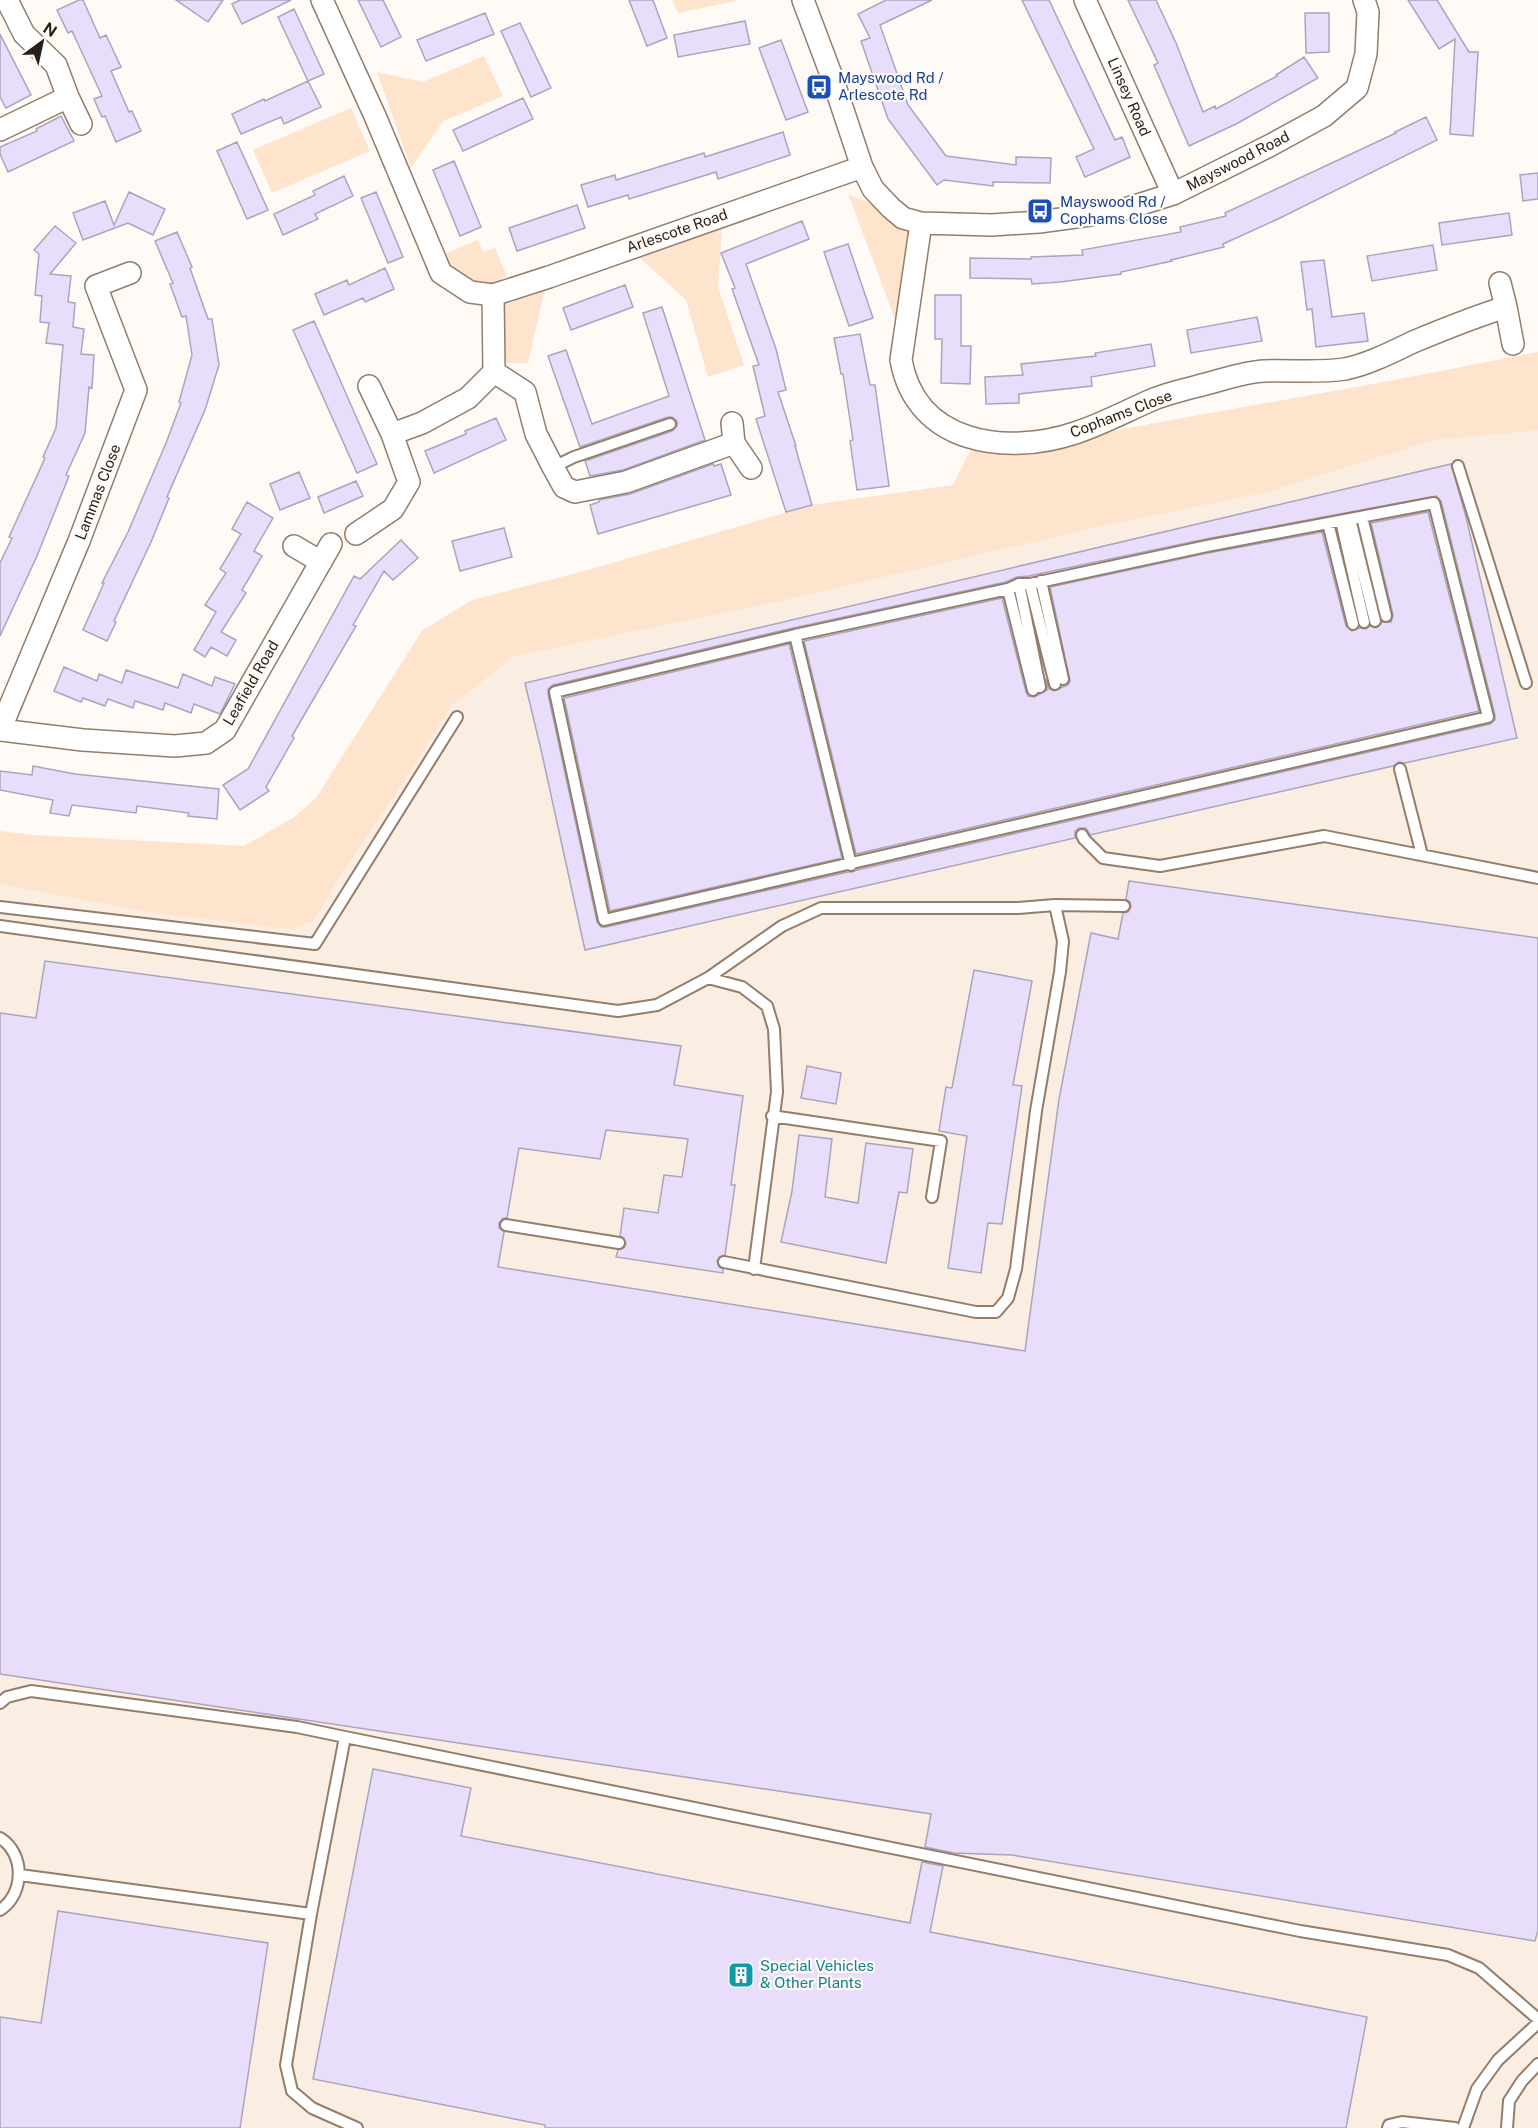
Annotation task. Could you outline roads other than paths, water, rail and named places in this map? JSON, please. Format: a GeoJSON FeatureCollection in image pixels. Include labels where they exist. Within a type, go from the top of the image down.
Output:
{"type":"FeatureCollection","features":[{"type":"Feature","properties":{"kind":"street"},"geometry":{"type":"LineString","coordinates":[[7,0],[24,34],[56,64],[81,124]]}},
{"type":"Feature","properties":{"kind":"street"},"geometry":{"type":"LineString","coordinates":[[322,0],[375,116],[441,273],[470,292],[493,296],[494,372],[468,398],[422,423],[392,434]]}},
{"type":"Feature","properties":{"kind":"street","name":"Mayswood Road"},"geometry":{"type":"LineString","coordinates":[[803,0],[862,167],[873,189],[903,218],[921,224],[992,225],[1040,222],[1125,208],[1173,194],[1324,116],[1357,88],[1366,54],[1368,12],[1364,0]]}},
{"type":"Feature","properties":{"kind":"street","name":"Linsey Road"},"geometry":{"type":"LineString","coordinates":[[1086,0],[1173,194]]}},
{"type":"Feature","properties":{"kind":"street"},"geometry":{"type":"LineString","coordinates":[[0,130],[68,97]]}},
{"type":"Feature","properties":{"kind":"street","name":"Arlescote Road"},"geometry":{"type":"LineString","coordinates":[[493,296],[862,167]]}},
{"type":"Feature","properties":{"kind":"street","name":"Cophams Close"},"geometry":{"type":"LineString","coordinates":[[921,224],[901,360],[904,377],[926,412],[940,424],[952,432],[982,442],[1016,443],[1048,440],[1075,433],[1157,398],[1261,371],[1321,371],[1347,368],[1376,359],[1459,322],[1506,307]]}},
{"type":"Feature","properties":{"kind":"street","name":"Lammas Close"},"geometry":{"type":"LineString","coordinates":[[0,730],[79,541],[136,390],[96,286],[130,273]]}},
{"type":"Feature","properties":{"kind":"street"},"geometry":{"type":"LineString","coordinates":[[1500,283],[1513,344]]}},
{"type":"Feature","properties":{"kind":"street"},"geometry":{"type":"LineString","coordinates":[[494,372],[525,392],[536,434],[552,467],[564,487],[575,492],[627,482],[733,433],[751,468]]}},
{"type":"Feature","properties":{"kind":"street"},"geometry":{"type":"LineString","coordinates":[[356,534],[393,509],[409,482],[392,434],[369,386]]}},
{"type":"Feature","properties":{"kind":"street","name":"Leafield Road"},"geometry":{"type":"LineString","coordinates":[[0,730],[83,740],[164,746],[206,743],[225,730],[331,544]]}},
{"type":"Feature","properties":{"kind":"street"},"geometry":{"type":"LineString","coordinates":[[294,546],[321,562]]}},
{"type":"Feature","properties":{"kind":"lane"},"geometry":{"type":"LineString","coordinates":[[552,467],[574,457],[670,424]]}},
{"type":"Feature","properties":{"kind":"lane"},"geometry":{"type":"LineString","coordinates":[[1458,466],[1526,683]]}},
{"type":"Feature","properties":{"kind":"lane"},"geometry":{"type":"LineString","coordinates":[[1434,503],[1488,717],[604,920],[555,693],[795,635],[1025,584],[1362,517],[1434,503]]}},
{"type":"Feature","properties":{"kind":"lane"},"geometry":{"type":"LineString","coordinates":[[1362,517],[1370,621]]}},
{"type":"Feature","properties":{"kind":"lane"},"geometry":{"type":"LineString","coordinates":[[1346,520],[1370,621]]}},
{"type":"Feature","properties":{"kind":"lane"},"geometry":{"type":"LineString","coordinates":[[1328,523],[1370,621]]}},
{"type":"Feature","properties":{"kind":"lane"},"geometry":{"type":"LineString","coordinates":[[1025,584],[1059,682]]}},
{"type":"Feature","properties":{"kind":"lane"},"geometry":{"type":"LineString","coordinates":[[1025,584],[1037,689]]}},
{"type":"Feature","properties":{"kind":"lane"},"geometry":{"type":"LineString","coordinates":[[795,635],[851,865]]}},
{"type":"Feature","properties":{"kind":"lane"},"geometry":{"type":"LineString","coordinates":[[0,907],[315,944],[458,717]]}},
{"type":"Feature","properties":{"kind":"lane"},"geometry":{"type":"LineString","coordinates":[[1400,769],[1422,855]]}},
{"type":"Feature","properties":{"kind":"lane"},"geometry":{"type":"LineString","coordinates":[[1082,835],[1103,858],[1160,866],[1324,836],[1538,878]]}},
{"type":"Feature","properties":{"kind":"lane"},"geometry":{"type":"LineString","coordinates":[[724,1262],[976,1312],[996,1312],[1008,1298],[1016,1269],[1036,1111],[1060,972],[1063,941],[1055,905]]}},
{"type":"Feature","properties":{"kind":"lane"},"geometry":{"type":"LineString","coordinates":[[0,926],[618,1011],[657,1005],[708,978],[782,926],[821,908],[1124,906]]}},
{"type":"Feature","properties":{"kind":"lane"},"geometry":{"type":"LineString","coordinates":[[708,978],[742,987],[767,1006],[774,1029],[777,1092],[772,1116],[754,1269]]}},
{"type":"Feature","properties":{"kind":"lane"},"geometry":{"type":"LineString","coordinates":[[772,1116],[941,1141],[932,1197]]}},
{"type":"Feature","properties":{"kind":"lane"},"geometry":{"type":"LineString","coordinates":[[506,1224],[619,1243]]}},
{"type":"Feature","properties":{"kind":"lane"},"geometry":{"type":"LineString","coordinates":[[0,1703],[7,1697],[31,1691],[297,1727],[1288,1928],[1448,1955],[1479,1968],[1538,2021],[1498,2060],[1477,2089],[1463,2128]]}},
{"type":"Feature","properties":{"kind":"lane"},"geometry":{"type":"LineString","coordinates":[[345,1737],[311,1914],[286,2065],[292,2091],[312,2108],[357,2128]]}},
{"type":"Feature","properties":{"kind":"lane"},"geometry":{"type":"LineString","coordinates":[[0,1838],[15,1854],[20,1875],[12,1899],[0,1910]]}},
{"type":"Feature","properties":{"kind":"lane"},"geometry":{"type":"LineString","coordinates":[[20,1875],[311,1914]]}},
{"type":"Feature","properties":{"kind":"lane"},"geometry":{"type":"LineString","coordinates":[[1507,2128],[1509,2101],[1522,2081],[1538,2064]]}},
{"type":"Feature","properties":{"kind":"lane"},"geometry":{"type":"LineString","coordinates":[[1470,2111],[1474,2128]]}},
{"type":"Feature","properties":{"kind":"lane"},"geometry":{"type":"LineString","coordinates":[[1388,2128],[1389,2125],[1402,2122],[1455,2128]]}},
{"type":"Feature","properties":{"kind":"place","name":"Mayswood Rd / Arlescote Rd"},"geometry":{"type":"Point","coordinates":[819,87]}},
{"type":"Feature","properties":{"kind":"place","name":"Mayswood Rd / Cophams Close"},"geometry":{"type":"Point","coordinates":[1040,211]}},
{"type":"Feature","properties":{"kind":"place","name":"Special Vehicles & Other Plants"},"geometry":{"type":"Point","coordinates":[741,1975]}}]}
